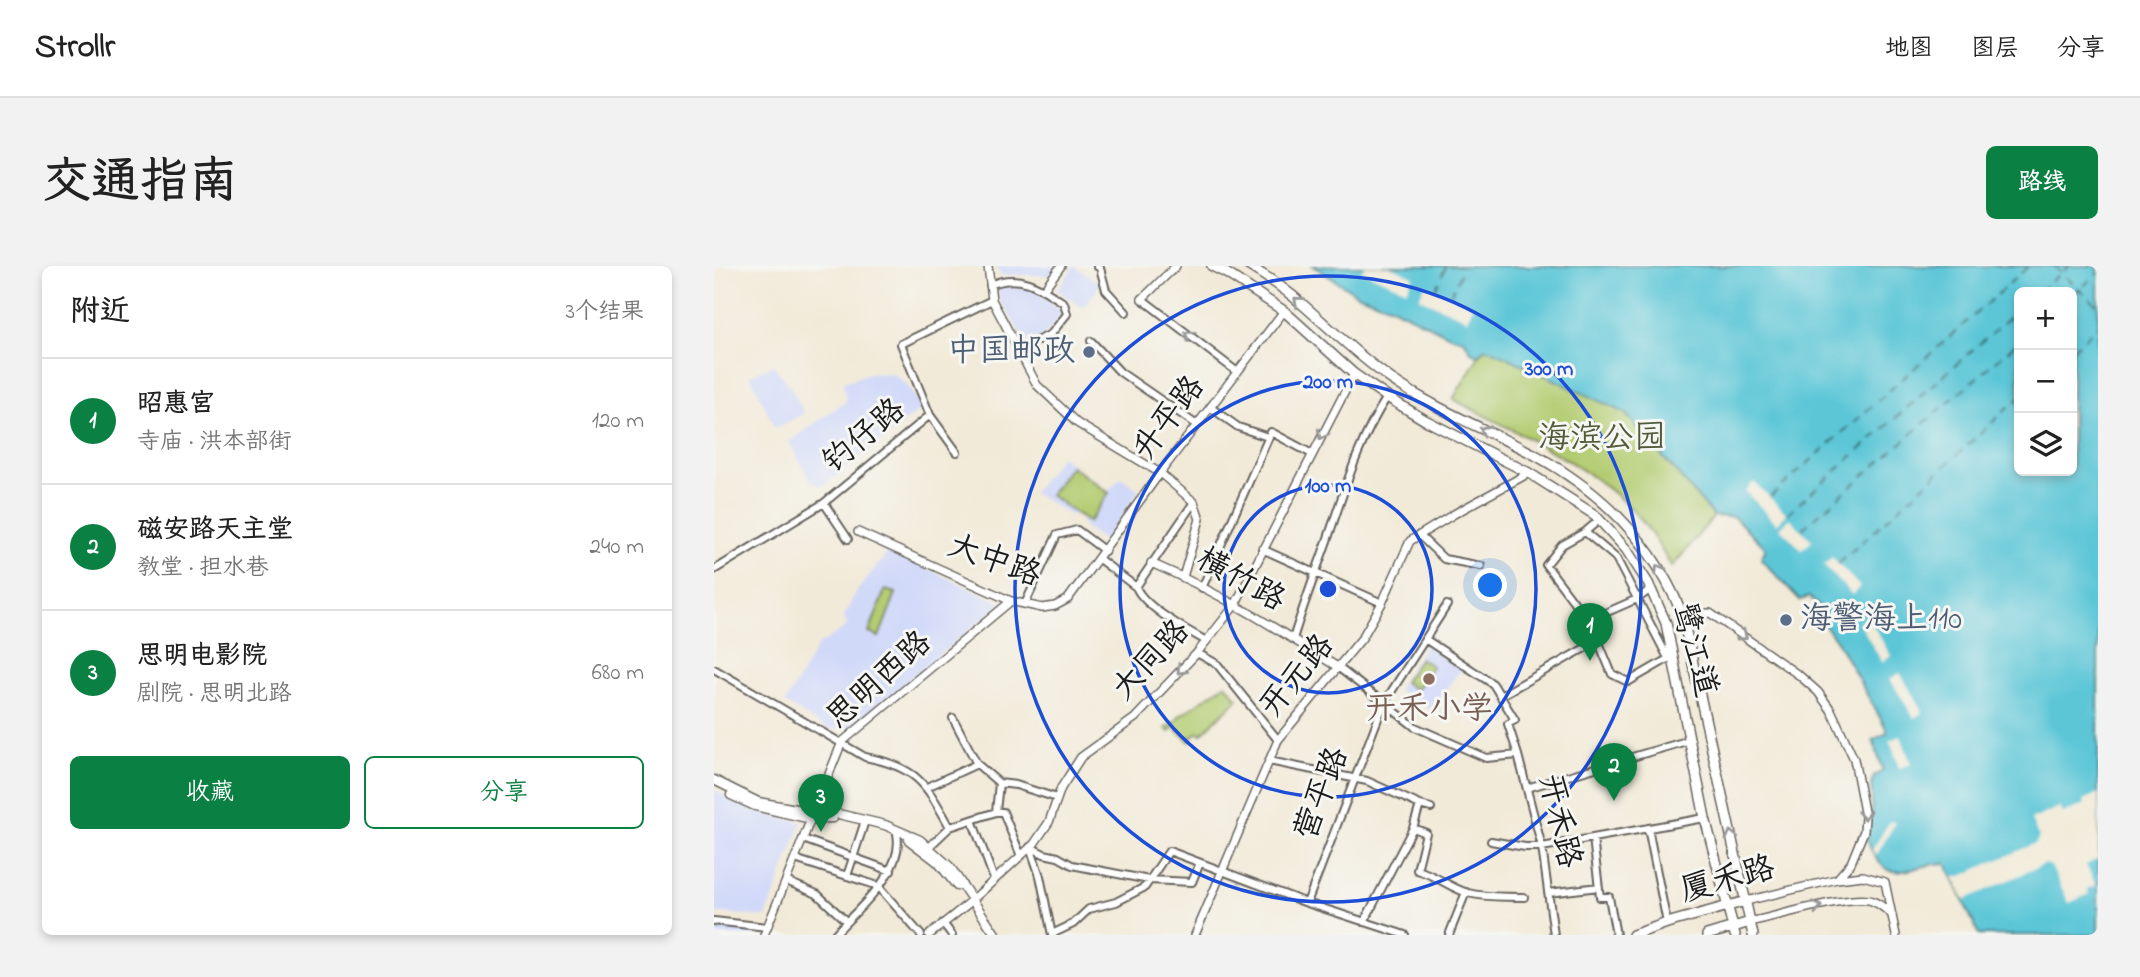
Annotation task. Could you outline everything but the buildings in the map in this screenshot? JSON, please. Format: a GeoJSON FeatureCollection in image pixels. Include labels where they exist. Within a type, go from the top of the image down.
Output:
{"type":"FeatureCollection","features":[{"type":"Feature","properties":{"kind":"main road","name":"鹭江道"},"geometry":{"type":"LineString","coordinates":[[1212,266],[1284,311],[1354,374],[1387,397],[1425,420],[1529,473],[1599,520],[1626,549],[1651,589],[1666,623],[1705,818],[1734,930]]}},
{"type":"Feature","properties":{"kind":"main road","name":"鹭江道"},"geometry":{"type":"LineString","coordinates":[[1249,266],[1300,301],[1348,346],[1392,379],[1448,412],[1568,475],[1612,508],[1646,547],[1682,614],[1753,935]]}},
{"type":"Feature","properties":{"kind":"main road"},"geometry":{"type":"LineString","coordinates":[[714,780],[758,802],[812,816],[834,813],[885,825],[920,840],[950,867],[990,935]]}},
{"type":"Feature","properties":{"kind":"main road"},"geometry":{"type":"LineString","coordinates":[[714,786],[755,806],[864,824],[912,841],[938,862],[996,935]]}},
{"type":"Feature","properties":{"kind":"main road","name":"厦禾路"},"geometry":{"type":"LineString","coordinates":[[1633,935],[1746,901]]}},
{"type":"Feature","properties":{"kind":"main road","name":"厦禾路"},"geometry":{"type":"LineString","coordinates":[[1707,935],[1734,930],[1751,922]]}},
{"type":"Feature","properties":{"kind":"street"},"geometry":{"type":"LineString","coordinates":[[988,266],[992,300],[1037,385],[1077,423],[1160,473],[1194,502],[1200,519],[1183,577]]}},
{"type":"Feature","properties":{"kind":"street"},"geometry":{"type":"LineString","coordinates":[[1044,289],[1061,266]]}},
{"type":"Feature","properties":{"kind":"street"},"geometry":{"type":"LineString","coordinates":[[1097,266],[1100,268],[1106,290],[1126,312]]}},
{"type":"Feature","properties":{"kind":"street"},"geometry":{"type":"LineString","coordinates":[[1176,266],[1142,299],[1236,371]]}},
{"type":"Feature","properties":{"kind":"street"},"geometry":{"type":"LineString","coordinates":[[990,285],[1001,280],[1020,279],[1044,289],[1064,303],[1067,314],[1051,334],[1018,350]]}},
{"type":"Feature","properties":{"kind":"street","name":"钓仔路"},"geometry":{"type":"LineString","coordinates":[[714,570],[824,503],[930,415],[901,344],[992,300]]}},
{"type":"Feature","properties":{"kind":"street","name":"升平路"},"geometry":{"type":"LineString","coordinates":[[1099,559],[1236,371],[1284,311]]}},
{"type":"Feature","properties":{"kind":"street"},"geometry":{"type":"LineString","coordinates":[[1091,341],[1120,372],[1197,425]]}},
{"type":"Feature","properties":{"kind":"street","name":"大同路"},"geometry":{"type":"LineString","coordinates":[[929,935],[1030,848],[1049,822],[1061,788],[1080,757],[1135,718],[1197,653],[1235,605],[1354,374]]}},
{"type":"Feature","properties":{"kind":"street"},"geometry":{"type":"LineString","coordinates":[[1293,639],[1348,474],[1371,422],[1387,397]]}},
{"type":"Feature","properties":{"kind":"street"},"geometry":{"type":"LineString","coordinates":[[1210,407],[1238,427],[1268,437]]}},
{"type":"Feature","properties":{"kind":"street"},"geometry":{"type":"LineString","coordinates":[[930,415],[957,452]]}},
{"type":"Feature","properties":{"kind":"street"},"geometry":{"type":"LineString","coordinates":[[1202,587],[1271,432],[1312,454]]}},
{"type":"Feature","properties":{"kind":"street","name":"开元路"},"geometry":{"type":"LineString","coordinates":[[1195,935],[1278,740],[1362,638],[1382,603],[1410,541],[1529,473]]}},
{"type":"Feature","properties":{"kind":"street"},"geometry":{"type":"LineString","coordinates":[[1136,587],[1194,502]]}},
{"type":"Feature","properties":{"kind":"street"},"geometry":{"type":"LineString","coordinates":[[824,503],[848,539]]}},
{"type":"Feature","properties":{"kind":"street"},"geometry":{"type":"LineString","coordinates":[[1585,532],[1616,558],[1671,657],[1628,682],[1612,674],[1592,626],[1546,565],[1562,545],[1585,532],[1599,520]]}},
{"type":"Feature","properties":{"kind":"street"},"geometry":{"type":"LineString","coordinates":[[1025,604],[1057,535],[1077,530],[1105,551]]}},
{"type":"Feature","properties":{"kind":"street","name":"大中路"},"geometry":{"type":"LineString","coordinates":[[858,532],[1010,601],[1042,608],[1055,606],[1068,599],[1099,559]]}},
{"type":"Feature","properties":{"kind":"street"},"geometry":{"type":"LineString","coordinates":[[1419,535],[1444,559],[1480,566]]}},
{"type":"Feature","properties":{"kind":"street"},"geometry":{"type":"LineString","coordinates":[[1262,550],[1382,603]]}},
{"type":"Feature","properties":{"kind":"street"},"geometry":{"type":"LineString","coordinates":[[1099,559],[1136,587],[1139,594],[1176,623],[1206,641]]}},
{"type":"Feature","properties":{"kind":"street","name":"横竹路"},"geometry":{"type":"LineString","coordinates":[[1151,564],[1183,577],[1235,605],[1339,668]]}},
{"type":"Feature","properties":{"kind":"street"},"geometry":{"type":"LineString","coordinates":[[1592,626],[1596,617],[1637,599],[1651,589]]}},
{"type":"Feature","properties":{"kind":"street","name":"思明西路"},"geometry":{"type":"LineString","coordinates":[[766,931],[842,742],[1010,601]]}},
{"type":"Feature","properties":{"kind":"street","name":"营平路"},"geometry":{"type":"LineString","coordinates":[[1307,903],[1384,704],[1447,605]]}},
{"type":"Feature","properties":{"kind":"street"},"geometry":{"type":"LineString","coordinates":[[1682,614],[1710,612],[1800,676],[1818,692],[1831,710],[1854,759],[1865,817],[1864,831],[1851,863],[1837,879]]}},
{"type":"Feature","properties":{"kind":"street"},"geometry":{"type":"LineString","coordinates":[[1425,639],[1493,684],[1515,720],[1508,724],[1518,755]]}},
{"type":"Feature","properties":{"kind":"street"},"geometry":{"type":"LineString","coordinates":[[1500,696],[1599,640]]}},
{"type":"Feature","properties":{"kind":"street"},"geometry":{"type":"LineString","coordinates":[[1197,653],[1217,664],[1278,740]]}},
{"type":"Feature","properties":{"kind":"street","name":"开禾路"},"geometry":{"type":"LineString","coordinates":[[1339,668],[1415,727],[1486,758],[1518,755],[1542,847],[1554,935]]}},
{"type":"Feature","properties":{"kind":"street"},"geometry":{"type":"LineString","coordinates":[[714,669],[865,757],[883,760],[920,780],[927,787],[950,827]]}},
{"type":"Feature","properties":{"kind":"street"},"geometry":{"type":"LineString","coordinates":[[953,718],[977,764],[999,783],[1016,785],[1057,798]]}},
{"type":"Feature","properties":{"kind":"street"},"geometry":{"type":"LineString","coordinates":[[1527,788],[1690,740]]}},
{"type":"Feature","properties":{"kind":"street"},"geometry":{"type":"LineString","coordinates":[[1269,761],[1367,781],[1431,808]]}},
{"type":"Feature","properties":{"kind":"street"},"geometry":{"type":"LineString","coordinates":[[927,787],[977,764]]}},
{"type":"Feature","properties":{"kind":"street"},"geometry":{"type":"LineString","coordinates":[[996,812],[999,783]]}},
{"type":"Feature","properties":{"kind":"street"},"geometry":{"type":"LineString","coordinates":[[1364,922],[1413,828],[1420,805]]}},
{"type":"Feature","properties":{"kind":"street"},"geometry":{"type":"LineString","coordinates":[[929,847],[950,827],[1003,812],[1021,856]]}},
{"type":"Feature","properties":{"kind":"street"},"geometry":{"type":"LineString","coordinates":[[1492,841],[1542,847],[1705,818]]}},
{"type":"Feature","properties":{"kind":"street"},"geometry":{"type":"LineString","coordinates":[[972,820],[994,879]]}},
{"type":"Feature","properties":{"kind":"street"},"geometry":{"type":"LineString","coordinates":[[847,876],[864,824]]}},
{"type":"Feature","properties":{"kind":"street"},"geometry":{"type":"LineString","coordinates":[[1413,828],[1426,833],[1418,870],[1433,874],[1466,892],[1487,896],[1524,897]]}},
{"type":"Feature","properties":{"kind":"street"},"geometry":{"type":"LineString","coordinates":[[1648,828],[1667,923]]}},
{"type":"Feature","properties":{"kind":"street"},"geometry":{"type":"LineString","coordinates":[[834,935],[891,871],[900,847],[897,834]]}},
{"type":"Feature","properties":{"kind":"street"},"geometry":{"type":"LineString","coordinates":[[1593,838],[1600,897],[1609,897],[1616,935]]}},
{"type":"Feature","properties":{"kind":"street"},"geometry":{"type":"LineString","coordinates":[[803,839],[891,871]]}},
{"type":"Feature","properties":{"kind":"street"},"geometry":{"type":"LineString","coordinates":[[1030,848],[1058,857],[1072,865],[1150,880],[1192,882],[1200,863]]}},
{"type":"Feature","properties":{"kind":"street"},"geometry":{"type":"LineString","coordinates":[[1030,848],[1040,876],[1052,935],[1073,924],[1089,909],[1116,902],[1145,887],[1169,851],[1307,903],[1405,935]]}},
{"type":"Feature","properties":{"kind":"street"},"geometry":{"type":"LineString","coordinates":[[795,859],[878,886],[921,935]]}},
{"type":"Feature","properties":{"kind":"street","name":"厦禾路"},"geometry":{"type":"LineString","coordinates":[[1746,901],[1837,879],[1863,876],[1885,882],[1892,915]]}},
{"type":"Feature","properties":{"kind":"street"},"geometry":{"type":"LineString","coordinates":[[786,881],[817,894],[846,920]]}},
{"type":"Feature","properties":{"kind":"street"},"geometry":{"type":"LineString","coordinates":[[1548,893],[1599,887]]}},
{"type":"Feature","properties":{"kind":"street"},"geometry":{"type":"LineString","coordinates":[[1449,935],[1466,892]]}},
{"type":"Feature","properties":{"kind":"street","name":"厦禾路"},"geometry":{"type":"LineString","coordinates":[[1751,922],[1847,901],[1870,900],[1892,915]]}},
{"type":"Feature","properties":{"kind":"street"},"geometry":{"type":"LineString","coordinates":[[1892,915],[1896,935]]}},
{"type":"Feature","properties":{"kind":"street"},"geometry":{"type":"LineString","coordinates":[[714,922],[766,931]]}},
{"type":"Feature","properties":{"kind":"street"},"geometry":{"type":"LineString","coordinates":[[943,923],[952,935]]}},
{"type":"Feature","properties":{"kind":"shaded area"},"geometry":{"type":"Polygon","coordinates":[[[996,266],[1058,266],[1051,275],[1001,275],[996,266]]]}},
{"type":"Feature","properties":{"kind":"shaded area"},"geometry":{"type":"Polygon","coordinates":[[[1074,266],[1101,284],[1083,308],[1057,290],[1074,266]]]}},
{"type":"Feature","properties":{"kind":"shaded area"},"geometry":{"type":"Polygon","coordinates":[[[1012,281],[1025,283],[1063,312],[1046,334],[1036,341],[1024,339],[1000,300],[998,291],[1004,284],[1012,281]]]}},
{"type":"Feature","properties":{"kind":"shaded area"},"geometry":{"type":"Polygon","coordinates":[[[773,365],[792,389],[804,414],[775,428],[750,375],[773,365]]]}},
{"type":"Feature","properties":{"kind":"shaded area"},"geometry":{"type":"Polygon","coordinates":[[[870,373],[894,374],[907,386],[923,408],[821,487],[811,481],[789,442],[846,401],[843,382],[870,373]]]}},
{"type":"Feature","properties":{"kind":"shaded area"},"geometry":{"type":"Polygon","coordinates":[[[1061,456],[1108,491],[1121,477],[1139,490],[1105,541],[1086,529],[1077,514],[1070,515],[1033,493],[1061,456]]]}},
{"type":"Feature","properties":{"kind":"shaded area"},"geometry":{"type":"Polygon","coordinates":[[[889,551],[1002,603],[852,727],[829,730],[785,703],[818,645],[847,626],[844,616],[856,592],[889,551]]]}},
{"type":"Feature","properties":{"kind":"shaded area","name":"开禾小学"},"geometry":{"type":"Polygon","coordinates":[[[1426,644],[1463,668],[1429,709],[1397,690],[1426,644]]]}},
{"type":"Feature","properties":{"kind":"shaded area"},"geometry":{"type":"Polygon","coordinates":[[[714,790],[752,811],[802,822],[766,917],[714,912],[714,790]]]}},
{"type":"Feature","properties":{"kind":"shaded area"},"geometry":{"type":"Polygon","coordinates":[[[714,927],[760,931],[758,935],[714,935],[714,927]]]}},
{"type":"Feature","properties":{"kind":"green space","name":"海滨公园"},"geometry":{"type":"Polygon","coordinates":[[[1483,349],[1490,349],[1625,413],[1714,516],[1672,567],[1641,520],[1596,479],[1549,450],[1453,399],[1483,349]]]}},
{"type":"Feature","properties":{"kind":"green space"},"geometry":{"type":"Polygon","coordinates":[[[1071,466],[1109,493],[1089,522],[1050,495],[1071,466]]]}},
{"type":"Feature","properties":{"kind":"green space"},"geometry":{"type":"Polygon","coordinates":[[[885,590],[896,593],[879,637],[869,633],[885,590]]]}},
{"type":"Feature","properties":{"kind":"green space"},"geometry":{"type":"Polygon","coordinates":[[[1420,658],[1432,666],[1416,690],[1404,682],[1420,658]]]}},
{"type":"Feature","properties":{"kind":"green space"},"geometry":{"type":"Polygon","coordinates":[[[1226,684],[1238,699],[1201,734],[1199,732],[1193,736],[1190,742],[1173,727],[1169,732],[1166,728],[1178,717],[1226,684]]]}},
{"type":"Feature","properties":{"kind":"water"},"geometry":{"type":"Polygon","coordinates":[[[1313,266],[2098,266],[2098,935],[1979,935],[1946,863],[1899,871],[1882,866],[1867,840],[1872,811],[1872,782],[1874,776],[1883,771],[1873,740],[1887,733],[1887,730],[1837,641],[1822,622],[1825,612],[1809,597],[1800,600],[1761,559],[1766,548],[1734,517],[1714,516],[1625,413],[1490,349],[1484,349],[1478,355],[1474,354],[1464,340],[1450,336],[1394,308],[1357,294],[1313,266]]]}},
{"type":"Feature","properties":{"kind":"pier"},"geometry":{"type":"Polygon","coordinates":[[[1364,266],[1390,266],[1413,276],[1407,290],[1362,271],[1364,266]]]}},
{"type":"Feature","properties":{"kind":"pier"},"geometry":{"type":"Polygon","coordinates":[[[1425,285],[1473,306],[1467,319],[1419,298],[1425,285]]]}},
{"type":"Feature","properties":{"kind":"pier"},"geometry":{"type":"Polygon","coordinates":[[[1754,482],[1787,514],[1777,524],[1745,491],[1754,482]]]}},
{"type":"Feature","properties":{"kind":"pier"},"geometry":{"type":"Polygon","coordinates":[[[1790,518],[1812,541],[1802,550],[1780,528],[1790,518]]]}},
{"type":"Feature","properties":{"kind":"pier"},"geometry":{"type":"Polygon","coordinates":[[[1832,557],[1860,587],[1852,595],[1824,565],[1832,557]]]}},
{"type":"Feature","properties":{"kind":"pier"},"geometry":{"type":"Polygon","coordinates":[[[1868,617],[1891,656],[1882,662],[1859,622],[1868,617]]]}},
{"type":"Feature","properties":{"kind":"pier"},"geometry":{"type":"Polygon","coordinates":[[[1900,673],[1923,712],[1914,718],[1890,679],[1900,673]]]}},
{"type":"Feature","properties":{"kind":"pier"},"geometry":{"type":"Polygon","coordinates":[[[1901,736],[1911,764],[1899,768],[1890,740],[1901,736]]]}},
{"type":"Feature","properties":{"kind":"pier"},"geometry":{"type":"Polygon","coordinates":[[[2098,793],[2098,859],[2086,865],[2096,885],[2087,889],[2089,894],[2069,903],[2051,866],[2045,864],[1964,900],[1953,877],[1959,877],[2036,843],[2039,837],[2031,820],[2060,807],[2063,814],[2085,804],[2084,800],[2098,793]]]}},
{"type":"Feature","properties":{"kind":"pier"},"geometry":{"type":"Polygon","coordinates":[[[1890,821],[1895,823],[1876,856],[1872,850],[1890,821]]]}},
{"type":"Feature","properties":{"kind":"ferry route"},"geometry":{"type":"LineString","coordinates":[[1435,290],[1446,266]]}},
{"type":"Feature","properties":{"kind":"ferry route"},"geometry":{"type":"LineString","coordinates":[[1450,296],[1464,266]]}},
{"type":"Feature","properties":{"kind":"ferry route"},"geometry":{"type":"LineString","coordinates":[[1770,497],[2029,266]]}},
{"type":"Feature","properties":{"kind":"ferry route"},"geometry":{"type":"LineString","coordinates":[[2054,266],[2098,306]]}},
{"type":"Feature","properties":{"kind":"ferry route"},"geometry":{"type":"LineString","coordinates":[[2045,287],[2069,266]]}},
{"type":"Feature","properties":{"kind":"ferry route"},"geometry":{"type":"LineString","coordinates":[[2077,292],[2098,273]]}},
{"type":"Feature","properties":{"kind":"ferry route"},"geometry":{"type":"LineString","coordinates":[[1787,514],[2014,313]]}},
{"type":"Feature","properties":{"kind":"ferry route"},"geometry":{"type":"LineString","coordinates":[[2077,345],[2098,326]]}},
{"type":"Feature","properties":{"kind":"ferry route"},"geometry":{"type":"LineString","coordinates":[[1802,529],[2014,345]]}},
{"type":"Feature","properties":{"kind":"ferry route"},"geometry":{"type":"LineString","coordinates":[[1838,564],[2014,403]]}},
{"type":"Feature","properties":{"kind":"place","name":"中国邮政"},"geometry":{"type":"Point","coordinates":[1089,352]}},
{"type":"Feature","properties":{"kind":"place","name":"海警海上110"},"geometry":{"type":"Point","coordinates":[1786,620]}},
{"type":"Feature","properties":{"kind":"place","name":"昭惠宫"},"geometry":{"type":"Point","coordinates":[1590,661]}},
{"type":"Feature","properties":{"kind":"place","name":"开禾小学"},"geometry":{"type":"Point","coordinates":[1429,679]}},
{"type":"Feature","properties":{"kind":"place","name":"磁安路天主堂"},"geometry":{"type":"Point","coordinates":[1614,801]}},
{"type":"Feature","properties":{"kind":"place","name":"思明电影院"},"geometry":{"type":"Point","coordinates":[821,832]}}]}
